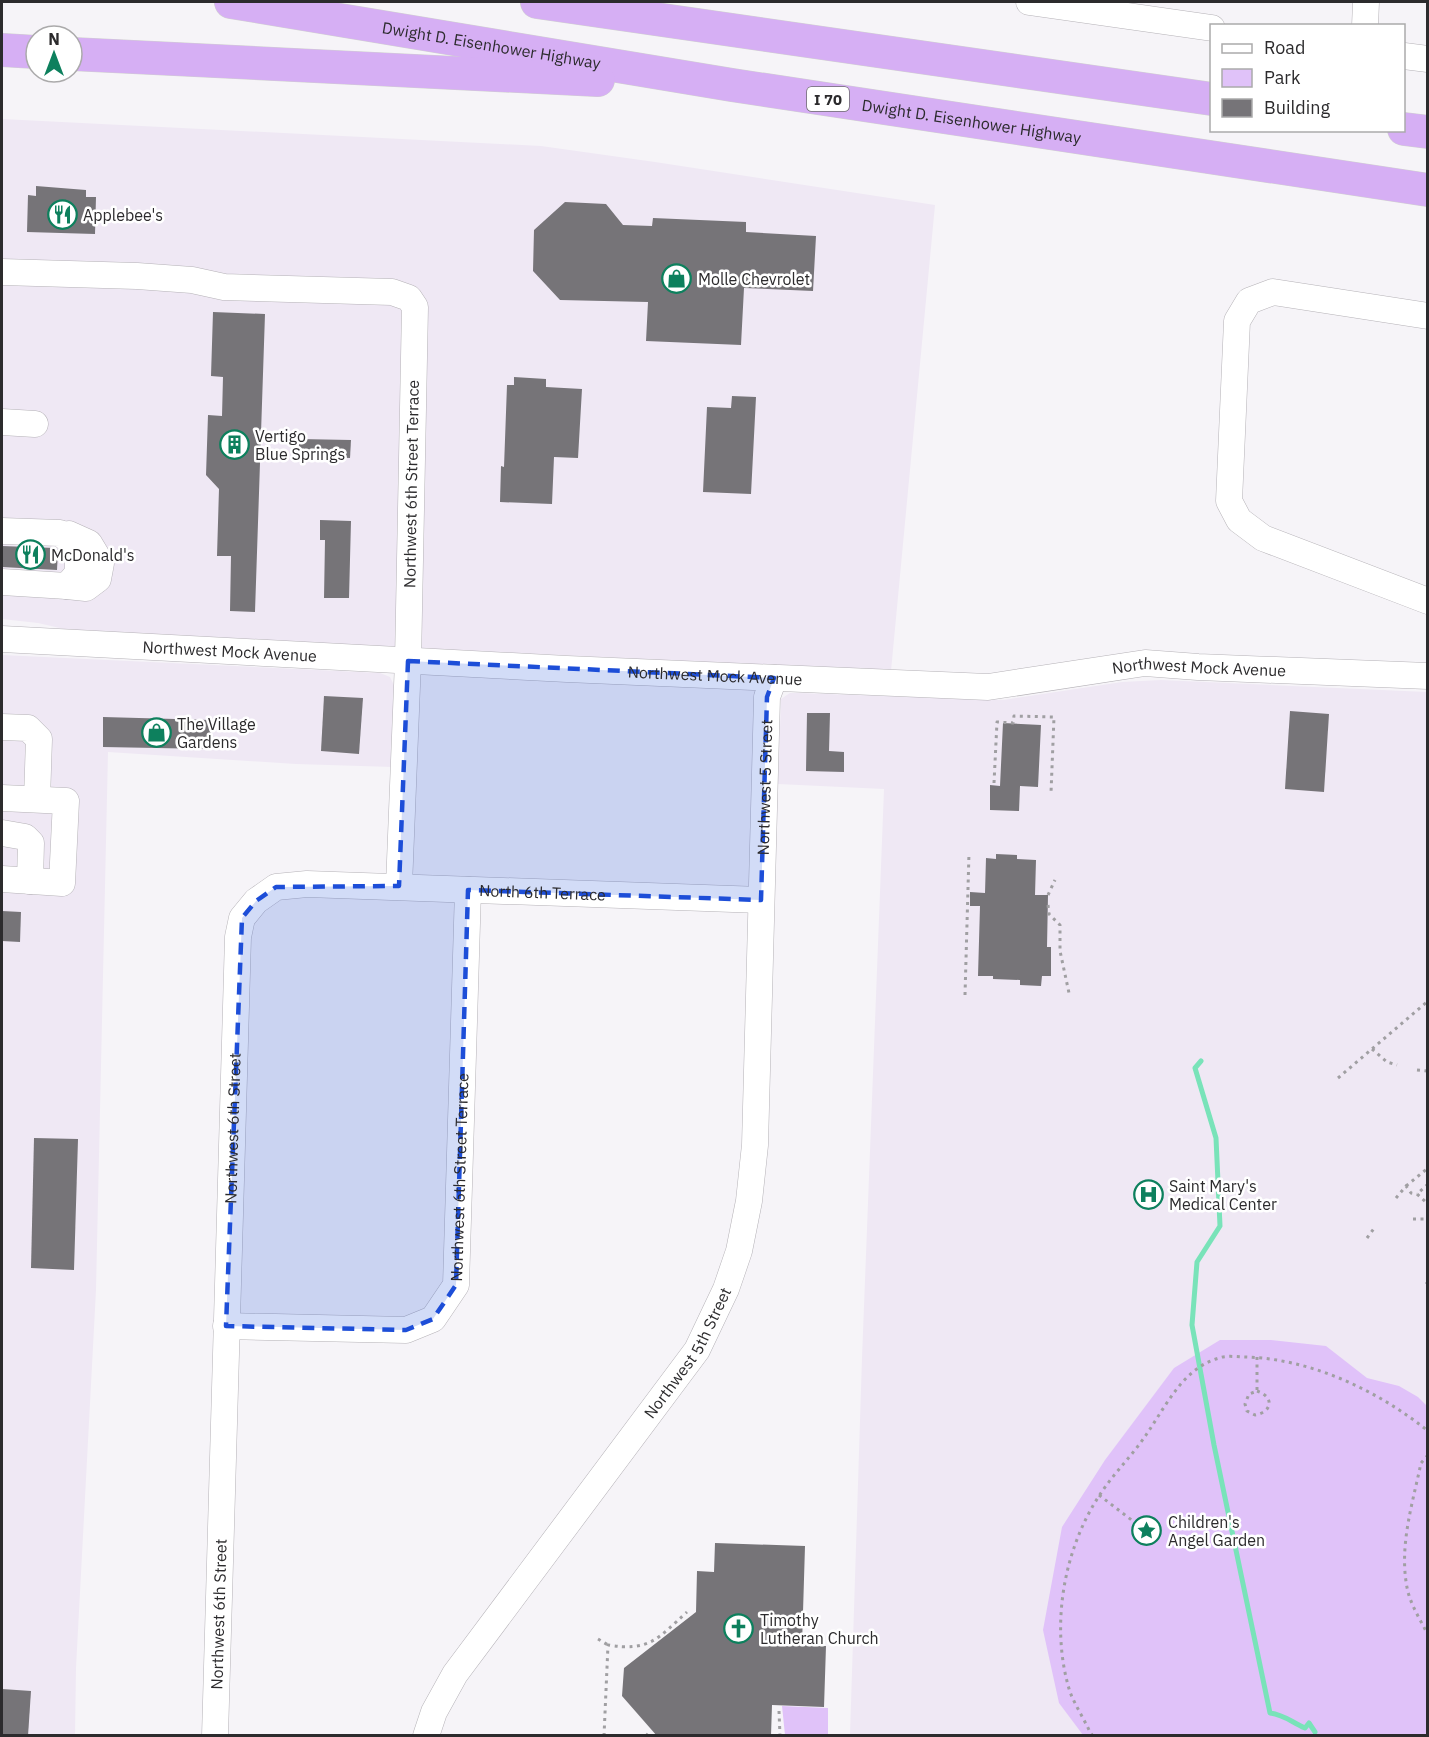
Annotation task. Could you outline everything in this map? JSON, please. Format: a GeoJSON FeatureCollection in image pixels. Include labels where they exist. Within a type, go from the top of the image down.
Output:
{"type":"FeatureCollection","features":[{"type":"Feature","properties":{"kind":"highway","name":"Dwight D. Eisenhower Highway"},"geometry":{"type":"LineString","coordinates":[[231,2],[732,85],[1428,190]]}},
{"type":"Feature","properties":{"kind":"highway"},"geometry":{"type":"LineString","coordinates":[[537,2],[1210,99]]}},
{"type":"Feature","properties":{"kind":"highway"},"geometry":{"type":"LineString","coordinates":[[631,2],[737,31]]}},
{"type":"Feature","properties":{"kind":"highway"},"geometry":{"type":"LineString","coordinates":[[2,50],[24,51]]}},
{"type":"Feature","properties":{"kind":"highway"},"geometry":{"type":"LineString","coordinates":[[84,55],[732,85]]}},
{"type":"Feature","properties":{"kind":"highway"},"geometry":{"type":"LineString","coordinates":[[1405,129],[1428,132]]}},
{"type":"Feature","properties":{"kind":"street"},"geometry":{"type":"LineString","coordinates":[[1029,2],[1210,28]]}},
{"type":"Feature","properties":{"kind":"street"},"geometry":{"type":"LineString","coordinates":[[1365,24],[1366,2]]}},
{"type":"Feature","properties":{"kind":"street"},"geometry":{"type":"LineString","coordinates":[[1405,56],[1428,59]]}},
{"type":"Feature","properties":{"kind":"street","name":"Northwest 6th Street Terrace"},"geometry":{"type":"LineString","coordinates":[[2,272],[137,276],[192,280],[224,287],[392,292],[409,298],[415,308],[408,661]]}},
{"type":"Feature","properties":{"kind":"street"},"geometry":{"type":"LineString","coordinates":[[1428,316],[1273,292],[1250,301],[1237,321],[1229,501],[1239,520],[1263,538],[1428,601]]}},
{"type":"Feature","properties":{"kind":"street"},"geometry":{"type":"LineString","coordinates":[[2,422],[35,424]]}},
{"type":"Feature","properties":{"kind":"street"},"geometry":{"type":"LineString","coordinates":[[2,531],[60,533],[70,541],[78,553],[78,573],[84,590],[2,582]]}},
{"type":"Feature","properties":{"kind":"street","name":"Northwest Mock Avenue"},"geometry":{"type":"LineString","coordinates":[[2,639],[408,661],[988,687],[1145,663],[1428,676]]}},
{"type":"Feature","properties":{"kind":"street"},"geometry":{"type":"LineString","coordinates":[[399,886],[408,661]]}},
{"type":"Feature","properties":{"kind":"street","name":"Northwest 5 Street"},"geometry":{"type":"LineString","coordinates":[[761,900],[767,697],[774,678]]}},
{"type":"Feature","properties":{"kind":"street"},"geometry":{"type":"LineString","coordinates":[[2,727],[28,728],[39,739],[37,800]]}},
{"type":"Feature","properties":{"kind":"street"},"geometry":{"type":"LineString","coordinates":[[2,798],[66,801],[62,883],[2,879]]}},
{"type":"Feature","properties":{"kind":"street"},"geometry":{"type":"LineString","coordinates":[[2,833],[25,837],[31,843],[30,881]]}},
{"type":"Feature","properties":{"kind":"street","name":"Northwest 6th Street"},"geometry":{"type":"LineString","coordinates":[[215,1736],[238,937],[242,918],[256,901],[276,887],[307,884],[399,886]]}},
{"type":"Feature","properties":{"kind":"street","name":"North 6th Terrace"},"geometry":{"type":"LineString","coordinates":[[399,886],[761,900]]}},
{"type":"Feature","properties":{"kind":"street","name":"Northwest 6th Street Terrace"},"geometry":{"type":"LineString","coordinates":[[226,1326],[406,1330],[432,1319],[456,1284],[468,890]]}},
{"type":"Feature","properties":{"kind":"street","name":"Northwest 5th Street"},"geometry":{"type":"LineString","coordinates":[[426,1736],[434,1712],[454,1674],[697,1350],[726,1289],[739,1251],[749,1201],[755,1145],[761,900]]}},
{"type":"Feature","properties":{"kind":"path"},"geometry":{"type":"LineString","coordinates":[[994,783],[997,723],[1013,723],[1014,716],[1054,717],[1051,793]]}},
{"type":"Feature","properties":{"kind":"path"},"geometry":{"type":"LineString","coordinates":[[965,994],[969,853]]}},
{"type":"Feature","properties":{"kind":"path"},"geometry":{"type":"LineString","coordinates":[[1048,896],[1055,880]]}},
{"type":"Feature","properties":{"kind":"path"},"geometry":{"type":"LineString","coordinates":[[1048,905],[1049,914],[1060,925],[1060,951],[1069,993]]}},
{"type":"Feature","properties":{"kind":"path"},"geometry":{"type":"LineString","coordinates":[[1338,1078],[1428,1001]]}},
{"type":"Feature","properties":{"kind":"path"},"geometry":{"type":"LineString","coordinates":[[1372,1049],[1387,1062],[1397,1065]]}},
{"type":"Feature","properties":{"kind":"path"},"geometry":{"type":"LineString","coordinates":[[1417,1070],[1428,1071]]}},
{"type":"Feature","properties":{"kind":"path"},"geometry":{"type":"LineString","coordinates":[[1396,1198],[1406,1186],[1428,1168]]}},
{"type":"Feature","properties":{"kind":"path"},"geometry":{"type":"LineString","coordinates":[[1416,1194],[1428,1184]]}},
{"type":"Feature","properties":{"kind":"path"},"geometry":{"type":"LineString","coordinates":[[1406,1186],[1411,1193],[1416,1194],[1428,1204]]}},
{"type":"Feature","properties":{"kind":"path"},"geometry":{"type":"LineString","coordinates":[[1413,1218],[1428,1219]]}},
{"type":"Feature","properties":{"kind":"path"},"geometry":{"type":"LineString","coordinates":[[1367,1238],[1375,1227]]}},
{"type":"Feature","properties":{"kind":"path"},"geometry":{"type":"LineString","coordinates":[[1094,1736],[1071,1692],[1061,1642],[1061,1608],[1066,1573],[1082,1526],[1099,1495],[1141,1442],[1191,1371],[1225,1356],[1257,1358],[1310,1367],[1352,1385],[1415,1420],[1428,1431]]}},
{"type":"Feature","properties":{"kind":"path"},"geometry":{"type":"LineString","coordinates":[[1257,1358],[1257,1391]]}},
{"type":"Feature","properties":{"kind":"path"},"geometry":{"type":"LineString","coordinates":[[1257,1391],[1269,1400],[1269,1407],[1264,1413],[1255,1415],[1247,1411],[1245,1404],[1249,1394],[1257,1391]]}},
{"type":"Feature","properties":{"kind":"path"},"geometry":{"type":"LineString","coordinates":[[1428,1455],[1420,1463],[1405,1540],[1404,1566],[1409,1594],[1428,1635]]}},
{"type":"Feature","properties":{"kind":"path"},"geometry":{"type":"LineString","coordinates":[[1099,1495],[1142,1528]]}},
{"type":"Feature","properties":{"kind":"path"},"geometry":{"type":"LineString","coordinates":[[598,1639],[608,1645],[632,1648],[648,1644],[687,1612]]}},
{"type":"Feature","properties":{"kind":"path"},"geometry":{"type":"LineString","coordinates":[[604,1736],[608,1645]]}},
{"type":"Feature","properties":{"kind":"path"},"geometry":{"type":"LineString","coordinates":[[779,1711],[780,1736]]}},
{"type":"Feature","properties":{"kind":"path"},"geometry":{"type":"LineString","coordinates":[[646,1736],[650,1731]]}},
{"type":"Feature","properties":{"kind":"highlighted area"},"geometry":{"type":"Polygon","coordinates":[[[408,661],[774,678],[767,697],[761,900],[468,890],[456,1285],[433,1319],[406,1330],[226,1326],[242,918],[256,901],[276,887],[399,886],[408,661]]]}},
{"type":"Feature","properties":{"kind":"shaded area"},"geometry":{"type":"Polygon","coordinates":[[[2,119],[541,146],[935,205],[891,671],[73,631],[38,623],[2,619],[2,119]]]}},
{"type":"Feature","properties":{"kind":"shaded area"},"geometry":{"type":"Polygon","coordinates":[[[2,655],[380,673],[390,677],[395,687],[393,767],[296,764],[108,752],[96,1290],[76,1668],[75,1735],[2,1736],[2,655]]]}},
{"type":"Feature","properties":{"kind":"shaded area","name":"Saint Mary's Medical Center"},"geometry":{"type":"Polygon","coordinates":[[[1161,680],[1427,692],[1427,1735],[850,1735],[884,789],[778,784],[781,699],[790,693],[797,693],[1003,700],[1122,682],[1161,680]]]}},
{"type":"Feature","properties":{"kind":"green space"},"geometry":{"type":"Polygon","coordinates":[[[1220,1340],[1271,1340],[1326,1346],[1367,1378],[1399,1386],[1418,1397],[1427,1406],[1427,1735],[1083,1735],[1059,1703],[1043,1630],[1062,1527],[1105,1460],[1174,1368],[1220,1340]]]}},
{"type":"Feature","properties":{"kind":"green space"},"geometry":{"type":"Polygon","coordinates":[[[782,1706],[828,1708],[828,1735],[785,1735],[782,1706]]]}},
{"type":"Feature","properties":{"kind":"building","name":"Applebee's"},"geometry":{"type":"Polygon","coordinates":[[[36,186],[86,190],[86,197],[96,197],[95,234],[27,232],[28,195],[36,196],[36,186]]]}},
{"type":"Feature","properties":{"kind":"building","name":"Molle Chevrolet"},"geometry":{"type":"Polygon","coordinates":[[[565,202],[606,204],[623,225],[652,226],[653,218],[746,222],[746,232],[816,236],[813,291],[744,288],[741,345],[646,341],[648,302],[560,300],[533,271],[534,230],[565,202]]]}},
{"type":"Feature","properties":{"kind":"building","name":"Vertigo Blue Springs"},"geometry":{"type":"Polygon","coordinates":[[[213,312],[265,314],[255,612],[230,611],[231,556],[217,556],[219,489],[206,475],[208,415],[222,416],[223,377],[211,376],[213,312]]]}},
{"type":"Feature","properties":{"kind":"building"},"geometry":{"type":"Polygon","coordinates":[[[514,377],[546,379],[546,387],[582,389],[578,458],[554,457],[552,504],[500,502],[501,466],[504,467],[507,385],[514,385],[514,377]]]}},
{"type":"Feature","properties":{"kind":"building"},"geometry":{"type":"Polygon","coordinates":[[[732,396],[756,397],[751,494],[703,492],[707,407],[731,408],[732,396]]]}},
{"type":"Feature","properties":{"kind":"building"},"geometry":{"type":"Polygon","coordinates":[[[299,439],[351,440],[350,458],[299,456],[299,439]]]}},
{"type":"Feature","properties":{"kind":"building"},"geometry":{"type":"Polygon","coordinates":[[[320,520],[351,521],[349,598],[324,598],[325,540],[320,540],[320,520]]]}},
{"type":"Feature","properties":{"kind":"building","name":"McDonald's"},"geometry":{"type":"Polygon","coordinates":[[[2,546],[55,548],[58,550],[57,570],[2,567],[2,546]]]}},
{"type":"Feature","properties":{"kind":"building"},"geometry":{"type":"Polygon","coordinates":[[[324,696],[363,698],[359,754],[321,751],[324,696]]]}},
{"type":"Feature","properties":{"kind":"building"},"geometry":{"type":"Polygon","coordinates":[[[1290,711],[1329,714],[1324,792],[1285,789],[1290,711]]]}},
{"type":"Feature","properties":{"kind":"building"},"geometry":{"type":"Polygon","coordinates":[[[807,713],[830,713],[829,751],[844,752],[844,772],[806,771],[807,713]]]}},
{"type":"Feature","properties":{"kind":"building","name":"The Village Gardens"},"geometry":{"type":"Polygon","coordinates":[[[103,717],[211,720],[210,749],[103,747],[103,717]]]}},
{"type":"Feature","properties":{"kind":"building"},"geometry":{"type":"Polygon","coordinates":[[[1003,723],[1041,725],[1038,787],[1020,786],[1019,811],[990,810],[990,785],[1000,786],[1003,723]]]}},
{"type":"Feature","properties":{"kind":"building"},"geometry":{"type":"Polygon","coordinates":[[[996,854],[1017,855],[1017,859],[1036,860],[1035,895],[1048,895],[1047,947],[1051,947],[1051,976],[1042,976],[1041,986],[1020,985],[1020,980],[978,976],[980,906],[970,906],[970,892],[985,893],[986,858],[996,859],[996,854]]]}},
{"type":"Feature","properties":{"kind":"building"},"geometry":{"type":"Polygon","coordinates":[[[2,911],[21,912],[20,942],[2,941],[2,911]]]}},
{"type":"Feature","properties":{"kind":"building"},"geometry":{"type":"Polygon","coordinates":[[[34,1138],[78,1139],[74,1270],[31,1268],[34,1138]]]}},
{"type":"Feature","properties":{"kind":"building","name":"Timothy Lutheran Church"},"geometry":{"type":"Polygon","coordinates":[[[715,1543],[805,1546],[802,1645],[826,1646],[824,1707],[772,1705],[771,1736],[657,1736],[622,1696],[624,1668],[696,1612],[697,1571],[714,1572],[715,1543]]]}},
{"type":"Feature","properties":{"kind":"building"},"geometry":{"type":"Polygon","coordinates":[[[2,1689],[31,1691],[28,1736],[2,1736],[2,1689]]]}},
{"type":"Feature","properties":{"kind":"waterway"},"geometry":{"type":"LineString","coordinates":[[1201,1061],[1195,1068],[1216,1138],[1220,1226],[1197,1262],[1192,1325],[1214,1445],[1270,1713],[1284,1717],[1305,1728],[1309,1723],[1315,1732]]}},
{"type":"Feature","properties":{"kind":"place","name":"Applebee's"},"geometry":{"type":"Point","coordinates":[62,215]}},
{"type":"Feature","properties":{"kind":"place","name":"Molle Chevrolet"},"geometry":{"type":"Point","coordinates":[677,279]}},
{"type":"Feature","properties":{"kind":"place","name":"Vertigo Blue Springs"},"geometry":{"type":"Point","coordinates":[234,445]}},
{"type":"Feature","properties":{"kind":"place","name":"McDonald's"},"geometry":{"type":"Point","coordinates":[30,555]}},
{"type":"Feature","properties":{"kind":"place","name":"The Village Gardens"},"geometry":{"type":"Point","coordinates":[156,733]}},
{"type":"Feature","properties":{"kind":"place","name":"Saint Mary's Medical Center"},"geometry":{"type":"Point","coordinates":[1148,1195]}},
{"type":"Feature","properties":{"kind":"place","name":"Children's Angel Garden"},"geometry":{"type":"Point","coordinates":[1147,1531]}},
{"type":"Feature","properties":{"kind":"place","name":"Timothy Lutheran Church"},"geometry":{"type":"Point","coordinates":[739,1629]}}]}
